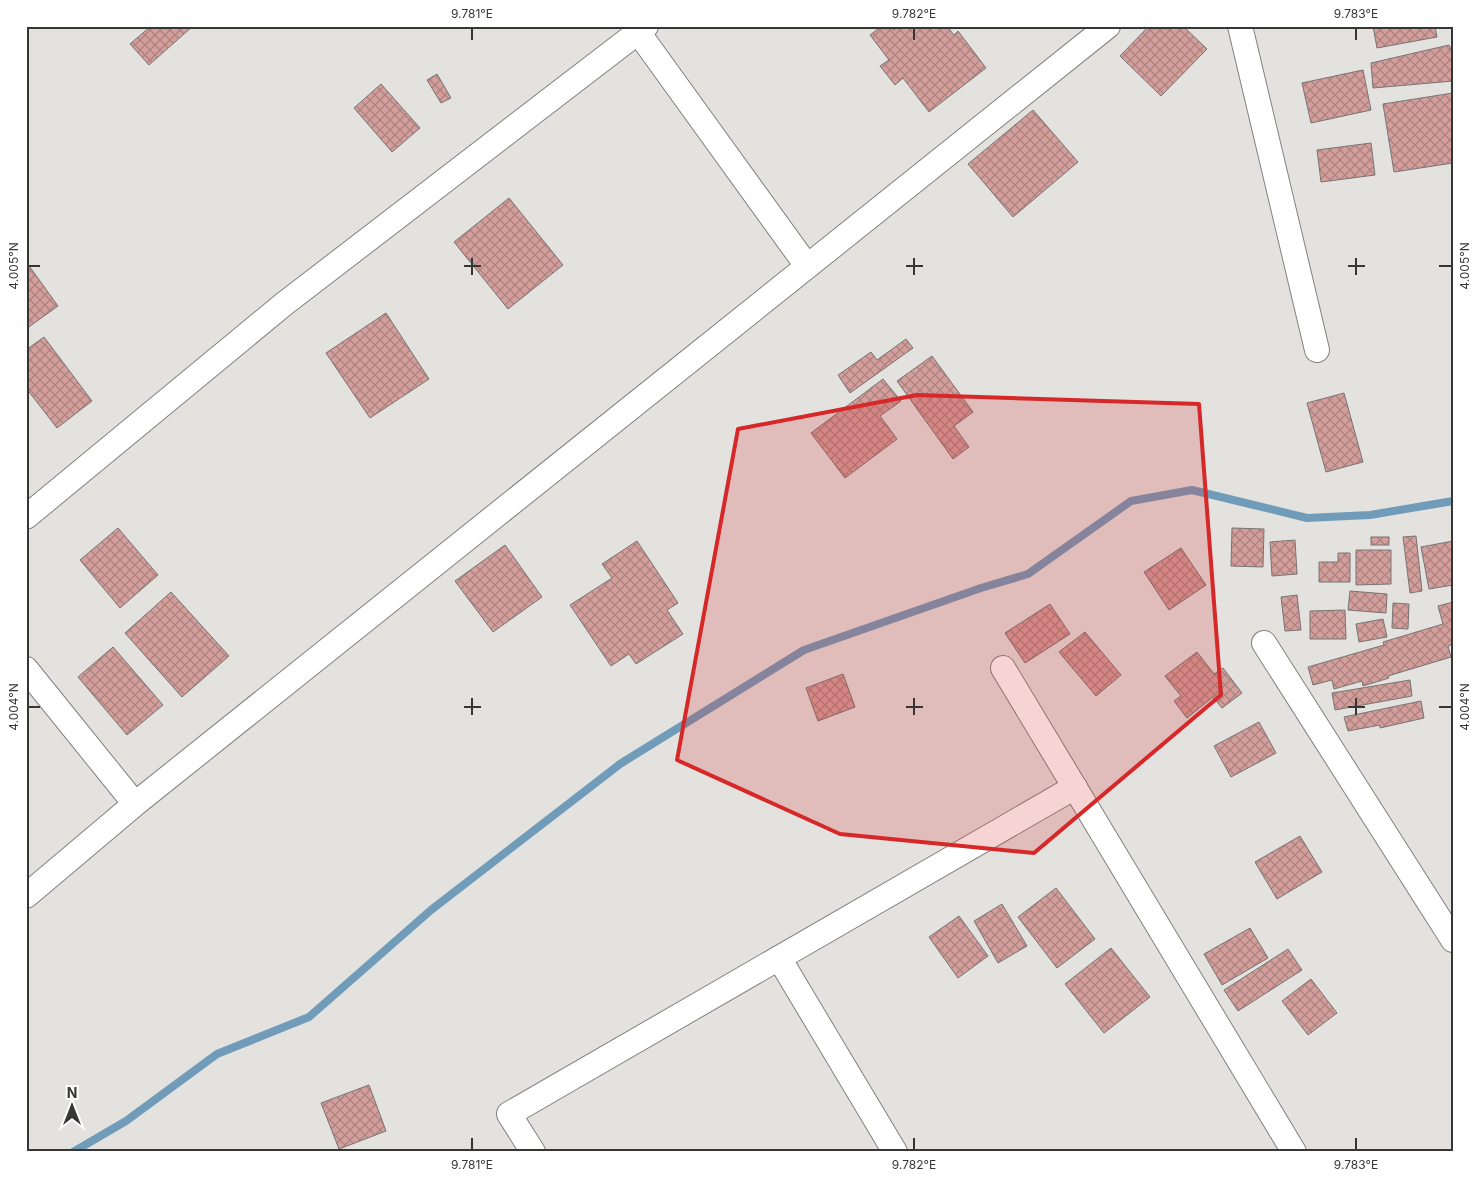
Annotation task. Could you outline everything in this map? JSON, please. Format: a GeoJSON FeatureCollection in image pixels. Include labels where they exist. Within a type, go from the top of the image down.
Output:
{"type":"FeatureCollection","features":[{"type":"Feature","properties":{"kind":"street"},"geometry":{"type":"LineString","coordinates":[[26,896],[135,804],[1108,26]]}},
{"type":"Feature","properties":{"kind":"street"},"geometry":{"type":"LineString","coordinates":[[1240,26],[1317,350]]}},
{"type":"Feature","properties":{"kind":"street"},"geometry":{"type":"LineString","coordinates":[[26,517],[284,304],[642,29],[807,266]]}},
{"type":"Feature","properties":{"kind":"street"},"geometry":{"type":"LineString","coordinates":[[1264,643],[1453,940]]}},
{"type":"Feature","properties":{"kind":"street"},"geometry":{"type":"LineString","coordinates":[[1003,668],[1294,1152]]}},
{"type":"Feature","properties":{"kind":"street"},"geometry":{"type":"LineString","coordinates":[[26,669],[135,804]]}},
{"type":"Feature","properties":{"kind":"street"},"geometry":{"type":"LineString","coordinates":[[533,1152],[509,1114],[1075,787]]}},
{"type":"Feature","properties":{"kind":"street"},"geometry":{"type":"LineString","coordinates":[[779,958],[895,1152]]}},
{"type":"Feature","properties":{"kind":"highlighted area"},"geometry":{"type":"Polygon","coordinates":[[[917,395],[1199,404],[1221,695],[1034,853],[840,834],[677,760],[738,429],[917,395]]]}},
{"type":"Feature","properties":{"kind":"building"},"geometry":{"type":"Polygon","coordinates":[[[151,26],[193,26],[149,65],[130,44],[151,26]]]}},
{"type":"Feature","properties":{"kind":"building"},"geometry":{"type":"Polygon","coordinates":[[[882,26],[892,26],[894,30],[899,26],[947,26],[954,35],[958,31],[986,68],[929,112],[903,78],[895,85],[880,66],[889,60],[870,35],[882,26]]]}},
{"type":"Feature","properties":{"kind":"building"},"geometry":{"type":"Polygon","coordinates":[[[1149,26],[1183,26],[1207,49],[1161,96],[1120,56],[1149,26]]]}},
{"type":"Feature","properties":{"kind":"building"},"geometry":{"type":"Polygon","coordinates":[[[1373,26],[1435,26],[1437,37],[1377,48],[1373,26]]]}},
{"type":"Feature","properties":{"kind":"building"},"geometry":{"type":"Polygon","coordinates":[[[1449,45],[1453,54],[1453,81],[1373,88],[1371,63],[1449,45]]]}},
{"type":"Feature","properties":{"kind":"building"},"geometry":{"type":"Polygon","coordinates":[[[1363,70],[1371,110],[1311,123],[1302,83],[1363,70]]]}},
{"type":"Feature","properties":{"kind":"building"},"geometry":{"type":"Polygon","coordinates":[[[437,74],[451,98],[441,103],[427,80],[437,74]]]}},
{"type":"Feature","properties":{"kind":"building"},"geometry":{"type":"Polygon","coordinates":[[[381,84],[420,128],[392,152],[354,108],[381,84]]]}},
{"type":"Feature","properties":{"kind":"building"},"geometry":{"type":"Polygon","coordinates":[[[1453,93],[1453,163],[1394,172],[1383,104],[1453,93]]]}},
{"type":"Feature","properties":{"kind":"building"},"geometry":{"type":"Polygon","coordinates":[[[1033,110],[1078,162],[1013,217],[968,164],[1033,110]]]}},
{"type":"Feature","properties":{"kind":"building"},"geometry":{"type":"Polygon","coordinates":[[[1371,143],[1375,175],[1321,182],[1317,150],[1371,143]]]}},
{"type":"Feature","properties":{"kind":"building"},"geometry":{"type":"Polygon","coordinates":[[[509,198],[563,265],[508,309],[454,242],[509,198]]]}},
{"type":"Feature","properties":{"kind":"building"},"geometry":{"type":"Polygon","coordinates":[[[26,264],[58,306],[26,329],[26,264]]]}},
{"type":"Feature","properties":{"kind":"building"},"geometry":{"type":"Polygon","coordinates":[[[386,313],[429,379],[370,418],[326,353],[386,313]]]}},
{"type":"Feature","properties":{"kind":"building"},"geometry":{"type":"Polygon","coordinates":[[[44,337],[92,401],[57,428],[26,388],[26,350],[44,337]]]}},
{"type":"Feature","properties":{"kind":"building"},"geometry":{"type":"Polygon","coordinates":[[[906,339],[913,348],[850,393],[838,375],[871,352],[877,360],[906,339]]]}},
{"type":"Feature","properties":{"kind":"building"},"geometry":{"type":"Polygon","coordinates":[[[932,356],[973,412],[954,426],[969,447],[953,459],[897,381],[932,356]]]}},
{"type":"Feature","properties":{"kind":"building"},"geometry":{"type":"Polygon","coordinates":[[[883,379],[901,401],[880,416],[897,439],[845,478],[811,433],[883,379]]]}},
{"type":"Feature","properties":{"kind":"building"},"geometry":{"type":"Polygon","coordinates":[[[1344,393],[1363,462],[1326,472],[1307,403],[1344,393]]]}},
{"type":"Feature","properties":{"kind":"building"},"geometry":{"type":"Polygon","coordinates":[[[118,528],[158,575],[120,608],[80,560],[118,528]]]}},
{"type":"Feature","properties":{"kind":"building"},"geometry":{"type":"Polygon","coordinates":[[[1232,528],[1264,529],[1263,567],[1231,566],[1232,528]]]}},
{"type":"Feature","properties":{"kind":"building"},"geometry":{"type":"Polygon","coordinates":[[[1416,536],[1422,591],[1410,593],[1403,537],[1416,536]]]}},
{"type":"Feature","properties":{"kind":"building"},"geometry":{"type":"Polygon","coordinates":[[[1371,537],[1389,537],[1389,545],[1371,545],[1371,537]]]}},
{"type":"Feature","properties":{"kind":"building"},"geometry":{"type":"Polygon","coordinates":[[[1295,540],[1297,574],[1272,576],[1270,542],[1295,540]]]}},
{"type":"Feature","properties":{"kind":"building"},"geometry":{"type":"Polygon","coordinates":[[[637,541],[678,603],[667,610],[683,634],[636,664],[629,654],[611,666],[570,605],[612,578],[602,564],[637,541]]]}},
{"type":"Feature","properties":{"kind":"building"},"geometry":{"type":"Polygon","coordinates":[[[1453,541],[1453,585],[1429,589],[1421,547],[1453,541]]]}},
{"type":"Feature","properties":{"kind":"building"},"geometry":{"type":"Polygon","coordinates":[[[505,545],[542,597],[493,632],[455,581],[505,545]]]}},
{"type":"Feature","properties":{"kind":"building"},"geometry":{"type":"Polygon","coordinates":[[[1181,548],[1206,585],[1169,610],[1144,572],[1181,548]]]}},
{"type":"Feature","properties":{"kind":"building"},"geometry":{"type":"Polygon","coordinates":[[[1356,550],[1391,550],[1391,584],[1356,585],[1356,550]]]}},
{"type":"Feature","properties":{"kind":"building"},"geometry":{"type":"Polygon","coordinates":[[[1338,553],[1350,553],[1350,582],[1319,582],[1319,562],[1338,562],[1338,553]]]}},
{"type":"Feature","properties":{"kind":"building"},"geometry":{"type":"Polygon","coordinates":[[[1350,591],[1387,594],[1386,613],[1348,610],[1350,591]]]}},
{"type":"Feature","properties":{"kind":"building"},"geometry":{"type":"Polygon","coordinates":[[[171,592],[229,656],[182,697],[125,633],[171,592]]]}},
{"type":"Feature","properties":{"kind":"building"},"geometry":{"type":"Polygon","coordinates":[[[1297,595],[1301,630],[1285,631],[1281,597],[1297,595]]]}},
{"type":"Feature","properties":{"kind":"building"},"geometry":{"type":"Polygon","coordinates":[[[1453,602],[1453,644],[1448,646],[1451,657],[1388,676],[1389,678],[1363,686],[1362,681],[1334,689],[1332,680],[1313,685],[1308,667],[1384,645],[1383,642],[1443,624],[1438,606],[1453,602]]]}},
{"type":"Feature","properties":{"kind":"building"},"geometry":{"type":"Polygon","coordinates":[[[1393,603],[1409,604],[1408,629],[1392,628],[1393,603]]]}},
{"type":"Feature","properties":{"kind":"building"},"geometry":{"type":"Polygon","coordinates":[[[1050,604],[1070,634],[1025,663],[1005,633],[1050,604]]]}},
{"type":"Feature","properties":{"kind":"building"},"geometry":{"type":"Polygon","coordinates":[[[1345,610],[1346,639],[1310,639],[1310,611],[1345,610]]]}},
{"type":"Feature","properties":{"kind":"building"},"geometry":{"type":"Polygon","coordinates":[[[1383,619],[1387,637],[1359,642],[1356,624],[1383,619]]]}},
{"type":"Feature","properties":{"kind":"building"},"geometry":{"type":"Polygon","coordinates":[[[1085,632],[1121,675],[1096,696],[1059,652],[1085,632]]]}},
{"type":"Feature","properties":{"kind":"building"},"geometry":{"type":"Polygon","coordinates":[[[113,647],[163,705],[127,735],[78,677],[113,647]]]}},
{"type":"Feature","properties":{"kind":"building"},"geometry":{"type":"Polygon","coordinates":[[[1197,652],[1214,674],[1223,668],[1242,693],[1222,708],[1213,697],[1187,718],[1174,701],[1181,696],[1165,676],[1197,652]]]}},
{"type":"Feature","properties":{"kind":"building"},"geometry":{"type":"Polygon","coordinates":[[[843,674],[855,707],[818,721],[806,688],[843,674]]]}},
{"type":"Feature","properties":{"kind":"building"},"geometry":{"type":"Polygon","coordinates":[[[1410,680],[1412,696],[1335,710],[1332,693],[1410,680]]]}},
{"type":"Feature","properties":{"kind":"building"},"geometry":{"type":"Polygon","coordinates":[[[1421,701],[1424,718],[1380,728],[1380,725],[1348,731],[1344,717],[1421,701]]]}},
{"type":"Feature","properties":{"kind":"building"},"geometry":{"type":"Polygon","coordinates":[[[1259,722],[1276,753],[1231,777],[1214,746],[1259,722]]]}},
{"type":"Feature","properties":{"kind":"building"},"geometry":{"type":"Polygon","coordinates":[[[1300,836],[1322,872],[1277,899],[1255,862],[1300,836]]]}},
{"type":"Feature","properties":{"kind":"building"},"geometry":{"type":"Polygon","coordinates":[[[1056,888],[1095,939],[1057,968],[1018,917],[1056,888]]]}},
{"type":"Feature","properties":{"kind":"building"},"geometry":{"type":"Polygon","coordinates":[[[1002,904],[1027,946],[998,963],[974,921],[1002,904]]]}},
{"type":"Feature","properties":{"kind":"building"},"geometry":{"type":"Polygon","coordinates":[[[959,916],[988,956],[958,978],[929,937],[959,916]]]}},
{"type":"Feature","properties":{"kind":"building"},"geometry":{"type":"Polygon","coordinates":[[[1250,928],[1268,958],[1222,985],[1204,954],[1250,928]]]}},
{"type":"Feature","properties":{"kind":"building"},"geometry":{"type":"Polygon","coordinates":[[[1111,948],[1150,997],[1104,1033],[1065,984],[1111,948]]]}},
{"type":"Feature","properties":{"kind":"building"},"geometry":{"type":"Polygon","coordinates":[[[1288,949],[1302,970],[1238,1011],[1224,990],[1288,949]]]}},
{"type":"Feature","properties":{"kind":"building"},"geometry":{"type":"Polygon","coordinates":[[[1311,979],[1337,1013],[1308,1035],[1282,1001],[1311,979]]]}},
{"type":"Feature","properties":{"kind":"building"},"geometry":{"type":"Polygon","coordinates":[[[369,1085],[386,1131],[339,1149],[321,1103],[369,1085]]]}},
{"type":"Feature","properties":{"kind":"waterway"},"geometry":{"type":"LineString","coordinates":[[73,1152],[126,1121],[217,1054],[309,1017],[431,910],[620,764],[804,650],[981,588],[1028,574],[1131,501],[1192,490],[1307,518],[1370,515],[1453,501]]}}]}
